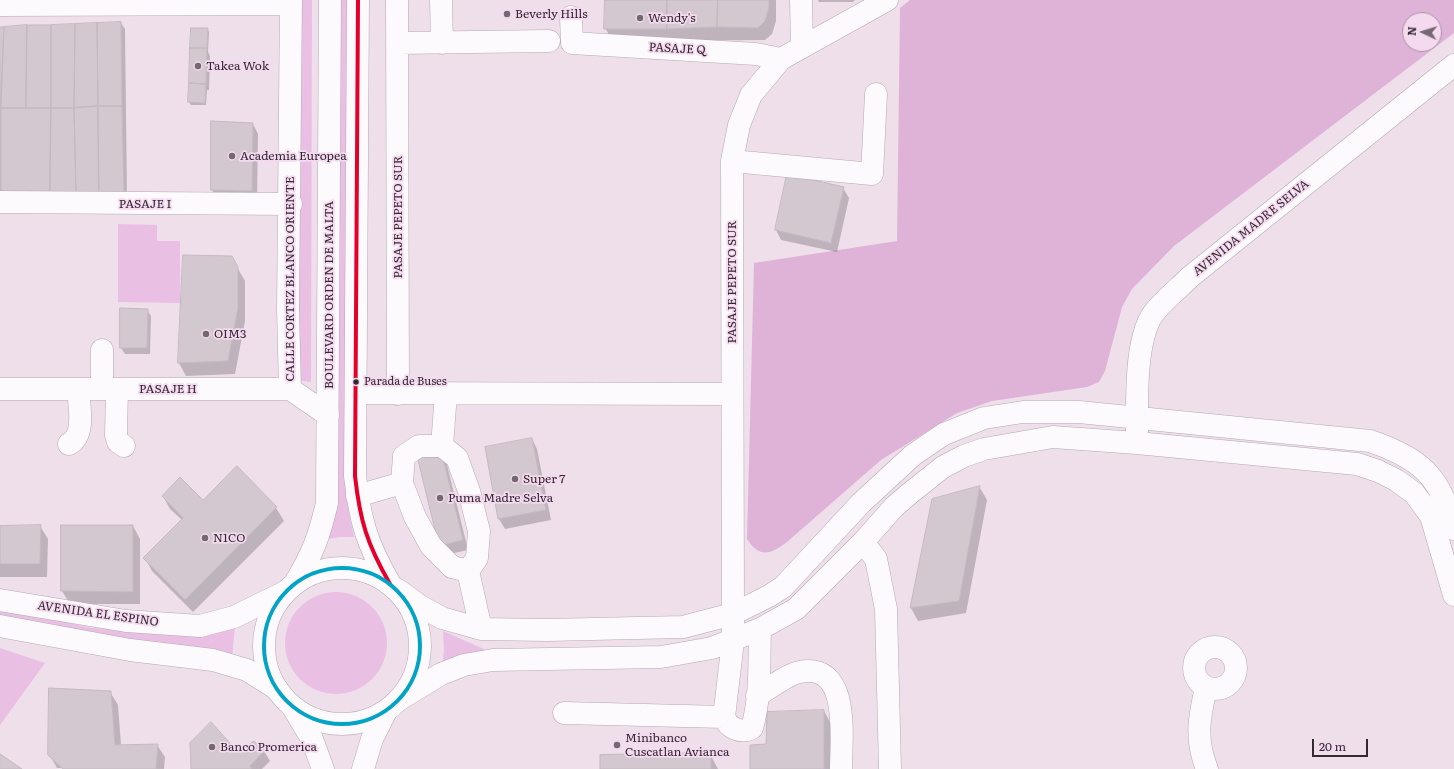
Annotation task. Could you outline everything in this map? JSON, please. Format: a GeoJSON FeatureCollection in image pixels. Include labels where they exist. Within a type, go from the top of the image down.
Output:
{"type":"FeatureCollection","features":[{"type":"Feature","properties":{"kind":"main road","name":"BOULEVARD ORDEN DE MALTA"},"geometry":{"type":"LineString","coordinates":[[276,688],[266,664],[264,639],[271,614],[290,588],[314,548],[320,534],[327,503],[330,0]]}},
{"type":"Feature","properties":{"kind":"main road"},"geometry":{"type":"LineString","coordinates":[[358,0],[357,394],[355,476],[357,496],[366,536],[394,587],[407,601],[414,614],[421,642],[417,670],[412,683],[393,705],[372,739],[363,769]]}},
{"type":"Feature","properties":{"kind":"main road","name":"PASAJE PEPETO SUR"},"geometry":{"type":"LineString","coordinates":[[398,0],[398,394]]}},
{"type":"Feature","properties":{"kind":"main road"},"geometry":{"type":"LineString","coordinates":[[441,0],[442,43]]}},
{"type":"Feature","properties":{"kind":"main road"},"geometry":{"type":"LineString","coordinates":[[801,0],[802,47]]}},
{"type":"Feature","properties":{"kind":"main road","name":"PASAJE PEPETO SUR"},"geometry":{"type":"LineString","coordinates":[[724,717],[732,641],[733,614],[732,161],[738,125],[751,95],[781,59],[887,0]]}},
{"type":"Feature","properties":{"kind":"main road"},"geometry":{"type":"LineString","coordinates":[[0,6],[291,2]]}},
{"type":"Feature","properties":{"kind":"main road","name":"CALLE CORTEZ BLANCO ORIENTE"},"geometry":{"type":"LineString","coordinates":[[290,389],[288,310],[291,204],[291,2]]}},
{"type":"Feature","properties":{"kind":"main road","name":"PASAJE Q"},"geometry":{"type":"LineString","coordinates":[[571,17],[572,50],[756,54],[781,59]]}},
{"type":"Feature","properties":{"kind":"main road"},"geometry":{"type":"LineString","coordinates":[[398,44],[549,41]]}},
{"type":"Feature","properties":{"kind":"main road","name":"AVENIDA MADRE SELVA"},"geometry":{"type":"LineString","coordinates":[[1137,443],[1140,355],[1143,335],[1153,315],[1196,272],[1454,65]]}},
{"type":"Feature","properties":{"kind":"main road"},"geometry":{"type":"LineString","coordinates":[[732,161],[872,174],[876,94]]}},
{"type":"Feature","properties":{"kind":"main road","name":"PASAJE I"},"geometry":{"type":"LineString","coordinates":[[0,202],[291,204]]}},
{"type":"Feature","properties":{"kind":"main road"},"geometry":{"type":"LineString","coordinates":[[102,350],[110,389],[116,436],[118,442],[124,446]]}},
{"type":"Feature","properties":{"kind":"main road"},"geometry":{"type":"LineString","coordinates":[[290,389],[328,415]]}},
{"type":"Feature","properties":{"kind":"main road","name":"PASAJE H"},"geometry":{"type":"LineString","coordinates":[[0,390],[290,389]]}},
{"type":"Feature","properties":{"kind":"main road"},"geometry":{"type":"LineString","coordinates":[[69,444],[76,439],[79,430],[78,390]]}},
{"type":"Feature","properties":{"kind":"main road"},"geometry":{"type":"LineString","coordinates":[[442,446],[446,393]]}},
{"type":"Feature","properties":{"kind":"main road"},"geometry":{"type":"LineString","coordinates":[[357,394],[732,394]]}},
{"type":"Feature","properties":{"kind":"main road","name":"AVENIDA EL ESPINO"},"geometry":{"type":"LineString","coordinates":[[0,600],[126,621],[200,626],[234,617],[290,588],[318,571],[346,567],[374,573],[420,606],[442,618],[481,629],[547,630],[683,627],[733,614],[769,596],[783,587],[861,503],[913,455],[944,434],[984,418],[1023,412],[1079,412],[1137,417],[1376,443],[1393,449],[1413,459],[1435,479],[1449,509],[1454,529]]}},
{"type":"Feature","properties":{"kind":"main road"},"geometry":{"type":"LineString","coordinates":[[294,708],[316,720],[342,725],[369,720],[441,674],[464,665],[493,660],[661,657],[712,648],[732,641],[760,629],[796,609],[863,542],[894,507],[943,467],[964,456],[984,449],[1053,437],[1137,443],[1295,460],[1357,464],[1378,471],[1396,480],[1414,493],[1431,516],[1454,595]]}},
{"type":"Feature","properties":{"kind":"main road"},"geometry":{"type":"LineString","coordinates":[[468,571],[452,567],[431,546],[415,517],[402,483],[404,456],[419,446],[442,446],[457,458],[469,491],[479,531],[477,558],[468,571],[481,629]]}},
{"type":"Feature","properties":{"kind":"main road"},"geometry":{"type":"LineString","coordinates":[[357,496],[402,483]]}},
{"type":"Feature","properties":{"kind":"main road"},"geometry":{"type":"LineString","coordinates":[[863,542],[876,559],[886,609],[890,769]]}},
{"type":"Feature","properties":{"kind":"main road"},"geometry":{"type":"LineString","coordinates":[[0,626],[130,650],[213,660],[247,670],[276,688],[294,708],[312,739],[323,769]]}},
{"type":"Feature","properties":{"kind":"main road"},"geometry":{"type":"LineString","coordinates":[[564,712],[724,717],[731,727],[747,731],[752,728],[757,696],[760,629]]}},
{"type":"Feature","properties":{"kind":"main road"},"geometry":{"type":"LineString","coordinates":[[757,696],[790,675],[799,672],[814,671],[825,676],[834,686],[839,702],[841,769]]}},
{"type":"Feature","properties":{"kind":"main road"},"geometry":{"type":"LineString","coordinates":[[1206,688],[1198,723],[1200,752],[1207,769]]}},
{"type":"Feature","properties":{"kind":"shaded area"},"geometry":{"type":"Polygon","coordinates":[[[295,0],[312,0],[311,382],[294,380],[295,0]]]}},
{"type":"Feature","properties":{"kind":"shaded area"},"geometry":{"type":"Polygon","coordinates":[[[341,0],[349,0],[346,496],[354,537],[328,539],[341,0]]]}},
{"type":"Feature","properties":{"kind":"shaded area"},"geometry":{"type":"Polygon","coordinates":[[[910,0],[1454,0],[1454,33],[1442,42],[1442,12],[1402,12],[1402,52],[1429,52],[1174,246],[1132,289],[1122,307],[1105,371],[1099,382],[1087,387],[992,401],[957,413],[881,460],[787,542],[771,552],[761,552],[756,550],[747,539],[754,263],[897,241],[900,8],[910,0]]]}},
{"type":"Feature","properties":{"kind":"shaded area"},"geometry":{"type":"Polygon","coordinates":[[[118,224],[157,225],[157,241],[180,241],[180,303],[118,302],[118,224]]]}},
{"type":"Feature","properties":{"kind":"shaded area"},"geometry":{"type":"Polygon","coordinates":[[[336,592],[355,596],[372,607],[383,624],[387,643],[383,662],[372,679],[355,690],[336,694],[317,690],[300,679],[289,662],[285,643],[289,624],[300,607],[317,596],[336,592]]]}},
{"type":"Feature","properties":{"kind":"shaded area"},"geometry":{"type":"Polygon","coordinates":[[[0,608],[92,628],[175,634],[235,625],[232,659],[0,620],[0,608]]]}},
{"type":"Feature","properties":{"kind":"shaded area"},"geometry":{"type":"Polygon","coordinates":[[[443,631],[486,650],[442,669],[444,650],[443,631]]]}},
{"type":"Feature","properties":{"kind":"shaded area"},"geometry":{"type":"Polygon","coordinates":[[[0,648],[45,663],[0,725],[0,648]]]}},
{"type":"Feature","properties":{"kind":"building"},"geometry":{"type":"Polygon","coordinates":[[[605,0],[667,0],[667,29],[604,29],[605,0]]]}},
{"type":"Feature","properties":{"kind":"building"},"geometry":{"type":"Polygon","coordinates":[[[667,0],[718,0],[717,27],[667,29],[667,0]]]}},
{"type":"Feature","properties":{"kind":"building"},"geometry":{"type":"Polygon","coordinates":[[[718,0],[769,0],[769,7],[765,21],[758,28],[717,27],[718,0]]]}},
{"type":"Feature","properties":{"kind":"building"},"geometry":{"type":"Polygon","coordinates":[[[121,22],[122,106],[98,106],[97,23],[121,22]]]}},
{"type":"Feature","properties":{"kind":"building"},"geometry":{"type":"Polygon","coordinates":[[[97,23],[98,106],[74,108],[75,24],[97,23]]]}},
{"type":"Feature","properties":{"kind":"building"},"geometry":{"type":"Polygon","coordinates":[[[75,24],[74,108],[51,108],[51,25],[75,24]]]}},
{"type":"Feature","properties":{"kind":"building"},"geometry":{"type":"Polygon","coordinates":[[[27,25],[26,108],[1,108],[4,27],[27,25]]]}},
{"type":"Feature","properties":{"kind":"building"},"geometry":{"type":"Polygon","coordinates":[[[27,25],[51,25],[51,108],[26,108],[27,25]]]}},
{"type":"Feature","properties":{"kind":"building"},"geometry":{"type":"Polygon","coordinates":[[[0,27],[4,27],[0,108],[0,27]]]}},
{"type":"Feature","properties":{"kind":"building"},"geometry":{"type":"Polygon","coordinates":[[[191,28],[208,28],[207,48],[190,48],[191,28]]]}},
{"type":"Feature","properties":{"kind":"building","name":"Takea Wok"},"geometry":{"type":"Polygon","coordinates":[[[190,48],[207,48],[206,84],[189,83],[190,48]]]}},
{"type":"Feature","properties":{"kind":"building"},"geometry":{"type":"Polygon","coordinates":[[[189,83],[206,84],[205,103],[188,102],[189,83]]]}},
{"type":"Feature","properties":{"kind":"building"},"geometry":{"type":"Polygon","coordinates":[[[98,106],[99,193],[76,193],[74,108],[98,106]]]}},
{"type":"Feature","properties":{"kind":"building"},"geometry":{"type":"Polygon","coordinates":[[[98,106],[122,106],[124,193],[99,193],[98,106]]]}},
{"type":"Feature","properties":{"kind":"building"},"geometry":{"type":"Polygon","coordinates":[[[1,108],[1,192],[0,192],[1,108]]]}},
{"type":"Feature","properties":{"kind":"building"},"geometry":{"type":"Polygon","coordinates":[[[1,108],[51,108],[50,193],[1,192],[1,108]]]}},
{"type":"Feature","properties":{"kind":"building"},"geometry":{"type":"Polygon","coordinates":[[[51,108],[74,108],[76,193],[50,193],[51,108]]]}},
{"type":"Feature","properties":{"kind":"building","name":"Academia Europea"},"geometry":{"type":"Polygon","coordinates":[[[211,121],[253,123],[252,191],[211,190],[211,121]]]}},
{"type":"Feature","properties":{"kind":"building"},"geometry":{"type":"Polygon","coordinates":[[[787,174],[844,187],[831,243],[775,230],[787,174]]]}},
{"type":"Feature","properties":{"kind":"building","name":"OIM3"},"geometry":{"type":"Polygon","coordinates":[[[183,255],[232,256],[238,267],[238,308],[228,361],[178,363],[183,255]]]}},
{"type":"Feature","properties":{"kind":"building"},"geometry":{"type":"Polygon","coordinates":[[[120,308],[148,309],[147,348],[120,348],[120,308]]]}},
{"type":"Feature","properties":{"kind":"building","name":"Super 7"},"geometry":{"type":"Polygon","coordinates":[[[532,438],[546,510],[498,519],[485,447],[532,438]]]}},
{"type":"Feature","properties":{"kind":"building","name":"Puma Madre Selva"},"geometry":{"type":"Polygon","coordinates":[[[441,450],[463,540],[439,546],[417,456],[441,450]]]}},
{"type":"Feature","properties":{"kind":"building","name":"N1CO"},"geometry":{"type":"Polygon","coordinates":[[[237,466],[277,507],[185,600],[143,558],[183,518],[162,496],[180,477],[203,500],[237,466]]]}},
{"type":"Feature","properties":{"kind":"building"},"geometry":{"type":"Polygon","coordinates":[[[980,486],[959,601],[910,608],[932,499],[980,486]]]}},
{"type":"Feature","properties":{"kind":"building"},"geometry":{"type":"Polygon","coordinates":[[[41,525],[40,564],[0,564],[0,526],[41,525]]]}},
{"type":"Feature","properties":{"kind":"building"},"geometry":{"type":"Polygon","coordinates":[[[61,525],[133,525],[133,592],[61,591],[61,525]]]}},
{"type":"Feature","properties":{"kind":"building"},"geometry":{"type":"Polygon","coordinates":[[[49,688],[111,691],[115,745],[158,744],[156,769],[63,769],[48,755],[49,688]]]}},
{"type":"Feature","properties":{"kind":"building"},"geometry":{"type":"Polygon","coordinates":[[[824,710],[824,769],[750,769],[750,745],[766,744],[767,712],[824,710]]]}},
{"type":"Feature","properties":{"kind":"building","name":"Banco Promerica"},"geometry":{"type":"Polygon","coordinates":[[[211,722],[238,752],[254,741],[265,750],[250,766],[252,769],[191,769],[190,743],[211,722]]]}},
{"type":"Feature","properties":{"kind":"building"},"geometry":{"type":"Polygon","coordinates":[[[711,753],[711,769],[600,769],[600,755],[711,753]]]}},
{"type":"Feature","properties":{"kind":"building"},"geometry":{"type":"Polygon","coordinates":[[[0,754],[22,769],[0,769],[0,754]]]}},
{"type":"Feature","properties":{"kind":"transit line"},"geometry":{"type":"LineString","coordinates":[[358,0],[355,476],[359,506],[366,532],[370,544],[390,584]]}},
{"type":"Feature","properties":{"kind":"transit line"},"geometry":{"type":"LineString","coordinates":[[334,568],[350,568],[372,573],[392,585],[403,596],[415,616],[419,631],[420,646],[419,661],[415,676],[403,696],[392,707],[372,719],[350,724],[334,724],[312,719],[292,707],[281,696],[269,676],[264,654],[264,638],[269,616],[281,596],[292,585],[312,573],[334,568]]}},
{"type":"Feature","properties":{"kind":"place","name":"Beverly Hills"},"geometry":{"type":"Point","coordinates":[507,14]}},
{"type":"Feature","properties":{"kind":"place","name":"Wendy's"},"geometry":{"type":"Point","coordinates":[640,18]}},
{"type":"Feature","properties":{"kind":"place","name":"Takea Wok"},"geometry":{"type":"Point","coordinates":[198,66]}},
{"type":"Feature","properties":{"kind":"place","name":"Academia Europea"},"geometry":{"type":"Point","coordinates":[232,156]}},
{"type":"Feature","properties":{"kind":"place","name":"OIM3"},"geometry":{"type":"Point","coordinates":[206,334]}},
{"type":"Feature","properties":{"kind":"place","name":"Parada de Buses"},"geometry":{"type":"Point","coordinates":[356,382]}},
{"type":"Feature","properties":{"kind":"place","name":"Super 7"},"geometry":{"type":"Point","coordinates":[515,479]}},
{"type":"Feature","properties":{"kind":"place","name":"Puma Madre Selva"},"geometry":{"type":"Point","coordinates":[440,498]}},
{"type":"Feature","properties":{"kind":"place","name":"N1CO"},"geometry":{"type":"Point","coordinates":[205,538]}},
{"type":"Feature","properties":{"kind":"place","name":"Minibanco Cuscatlan Avianca"},"geometry":{"type":"Point","coordinates":[617,745]}},
{"type":"Feature","properties":{"kind":"place","name":"Banco Promerica"},"geometry":{"type":"Point","coordinates":[212,747]}}]}
